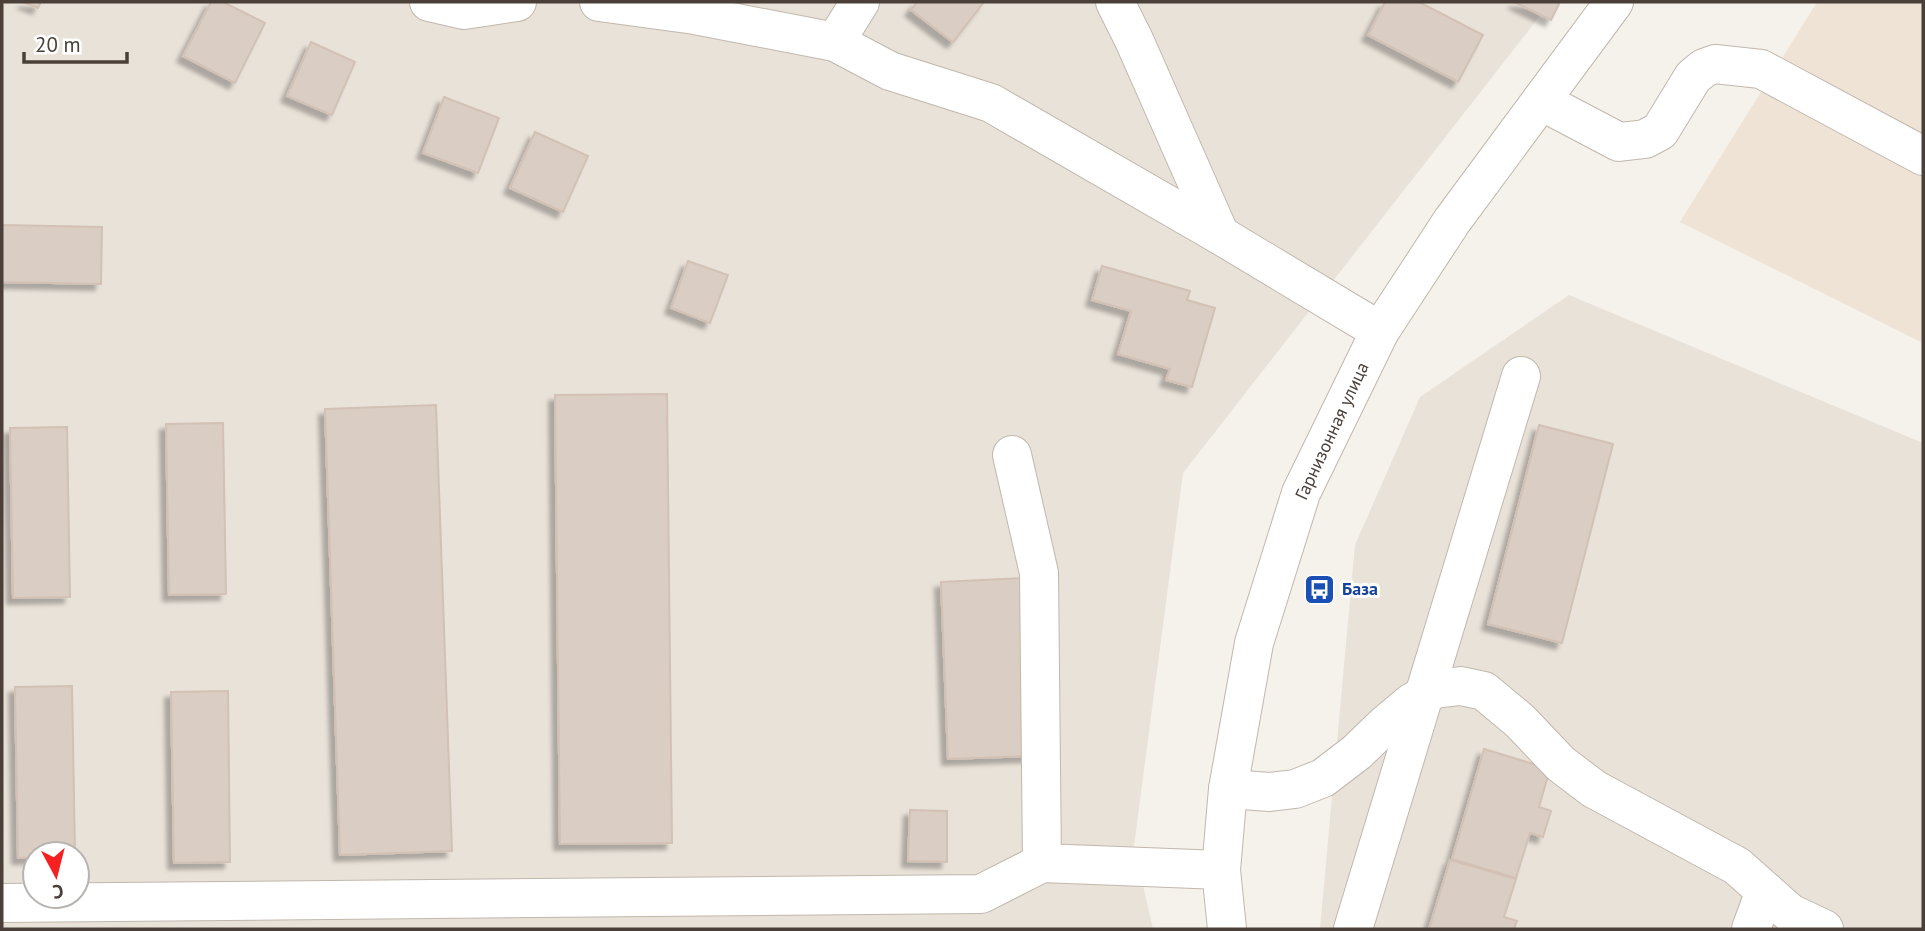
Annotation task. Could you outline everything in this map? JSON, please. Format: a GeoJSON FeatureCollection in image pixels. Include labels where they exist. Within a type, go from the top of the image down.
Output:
{"type":"FeatureCollection","features":[{"type":"Feature","properties":{"kind":"street"},"geometry":{"type":"LineString","coordinates":[[429,2],[464,10],[517,2]]}},
{"type":"Feature","properties":{"kind":"street"},"geometry":{"type":"LineString","coordinates":[[600,2],[695,15],[835,42],[890,71],[991,103],[1380,331]]}},
{"type":"Feature","properties":{"kind":"street"},"geometry":{"type":"LineString","coordinates":[[835,42],[860,2]]}},
{"type":"Feature","properties":{"kind":"street"},"geometry":{"type":"LineString","coordinates":[[1115,2],[1220,235]]}},
{"type":"Feature","properties":{"kind":"street","name":"Гарнизонная улица"},"geometry":{"type":"LineString","coordinates":[[1227,929],[1220,870],[1228,789],[1254,643],[1301,493],[1380,331],[1452,221],[1614,2]]}},
{"type":"Feature","properties":{"kind":"street"},"geometry":{"type":"LineString","coordinates":[[1541,101],[1619,142],[1645,139],[1660,131],[1693,78],[1703,68],[1716,64],[1761,69],[1923,156]]}},
{"type":"Feature","properties":{"kind":"street"},"geometry":{"type":"LineString","coordinates":[[1353,929],[1521,376]]}},
{"type":"Feature","properties":{"kind":"street"},"geometry":{"type":"LineString","coordinates":[[1012,455],[1039,573],[1042,863]]}},
{"type":"Feature","properties":{"kind":"street"},"geometry":{"type":"LineString","coordinates":[[1228,789],[1270,792],[1295,789],[1323,778],[1357,752],[1411,703],[1435,689],[1461,686],[1484,691],[1520,721],[1561,764],[1594,789],[1737,866],[1790,914],[1824,929]]}},
{"type":"Feature","properties":{"kind":"street"},"geometry":{"type":"LineString","coordinates":[[2,903],[981,894],[1042,863],[1220,870]]}},
{"type":"Feature","properties":{"kind":"street"},"geometry":{"type":"LineString","coordinates":[[1751,929],[1765,891]]}},
{"type":"Feature","properties":{"kind":"shaded area"},"geometry":{"type":"Polygon","coordinates":[[[2,2],[1549,2],[1183,473],[1134,846],[1153,929],[2,929],[2,2]]]}},
{"type":"Feature","properties":{"kind":"shaded area"},"geometry":{"type":"Polygon","coordinates":[[[1817,2],[1923,2],[1923,343],[1680,222],[1817,2]]]}},
{"type":"Feature","properties":{"kind":"shaded area"},"geometry":{"type":"Polygon","coordinates":[[[1569,295],[1923,443],[1923,929],[1320,929],[1355,545],[1420,397],[1569,295]]]}},
{"type":"Feature","properties":{"kind":"building"},"geometry":{"type":"Polygon","coordinates":[[[23,2],[41,2],[38,8],[23,2]]]}},
{"type":"Feature","properties":{"kind":"building"},"geometry":{"type":"Polygon","coordinates":[[[211,2],[223,2],[265,23],[235,83],[183,56],[211,2]]]}},
{"type":"Feature","properties":{"kind":"building"},"geometry":{"type":"Polygon","coordinates":[[[917,2],[984,2],[953,42],[911,10],[917,2]]]}},
{"type":"Feature","properties":{"kind":"building"},"geometry":{"type":"Polygon","coordinates":[[[1385,2],[1419,2],[1483,35],[1458,82],[1368,35],[1385,2]]]}},
{"type":"Feature","properties":{"kind":"building"},"geometry":{"type":"Polygon","coordinates":[[[1514,2],[1560,2],[1551,20],[1514,2]]]}},
{"type":"Feature","properties":{"kind":"building"},"geometry":{"type":"Polygon","coordinates":[[[311,42],[355,62],[332,115],[287,96],[311,42]]]}},
{"type":"Feature","properties":{"kind":"building"},"geometry":{"type":"Polygon","coordinates":[[[444,97],[499,118],[478,173],[423,153],[444,97]]]}},
{"type":"Feature","properties":{"kind":"building"},"geometry":{"type":"Polygon","coordinates":[[[535,132],[588,156],[563,212],[510,188],[535,132]]]}},
{"type":"Feature","properties":{"kind":"building"},"geometry":{"type":"Polygon","coordinates":[[[2,225],[102,227],[101,284],[2,282],[2,225]]]}},
{"type":"Feature","properties":{"kind":"building"},"geometry":{"type":"Polygon","coordinates":[[[688,261],[728,275],[710,323],[671,308],[688,261]]]}},
{"type":"Feature","properties":{"kind":"building"},"geometry":{"type":"Polygon","coordinates":[[[1102,266],[1190,291],[1187,300],[1215,308],[1192,387],[1166,380],[1170,369],[1118,354],[1131,311],[1092,300],[1102,266]]]}},
{"type":"Feature","properties":{"kind":"building"},"geometry":{"type":"Polygon","coordinates":[[[667,394],[672,843],[560,844],[555,395],[667,394]]]}},
{"type":"Feature","properties":{"kind":"building"},"geometry":{"type":"Polygon","coordinates":[[[436,405],[452,851],[340,855],[325,409],[436,405]]]}},
{"type":"Feature","properties":{"kind":"building"},"geometry":{"type":"Polygon","coordinates":[[[223,423],[226,594],[169,595],[166,424],[223,423]]]}},
{"type":"Feature","properties":{"kind":"building"},"geometry":{"type":"Polygon","coordinates":[[[1539,425],[1613,444],[1562,643],[1488,624],[1539,425]]]}},
{"type":"Feature","properties":{"kind":"building"},"geometry":{"type":"Polygon","coordinates":[[[67,427],[70,597],[13,598],[10,428],[67,427]]]}},
{"type":"Feature","properties":{"kind":"building"},"geometry":{"type":"Polygon","coordinates":[[[1023,578],[1030,756],[948,759],[941,582],[1023,578]]]}},
{"type":"Feature","properties":{"kind":"building"},"geometry":{"type":"Polygon","coordinates":[[[72,686],[75,840],[21,840],[21,858],[18,858],[15,687],[72,686]]]}},
{"type":"Feature","properties":{"kind":"building"},"geometry":{"type":"Polygon","coordinates":[[[228,691],[230,862],[174,863],[171,692],[228,691]]]}},
{"type":"Feature","properties":{"kind":"building"},"geometry":{"type":"Polygon","coordinates":[[[1484,749],[1550,769],[1539,807],[1551,811],[1543,837],[1530,833],[1516,878],[1452,859],[1484,749]]]}},
{"type":"Feature","properties":{"kind":"building"},"geometry":{"type":"Polygon","coordinates":[[[910,810],[947,811],[947,862],[908,861],[910,810]]]}},
{"type":"Feature","properties":{"kind":"building"},"geometry":{"type":"Polygon","coordinates":[[[1450,860],[1516,879],[1504,917],[1517,921],[1514,929],[1429,929],[1450,860]]]}},
{"type":"Feature","properties":{"kind":"place","name":"База"},"geometry":{"type":"Point","coordinates":[1319,589]}}]}
